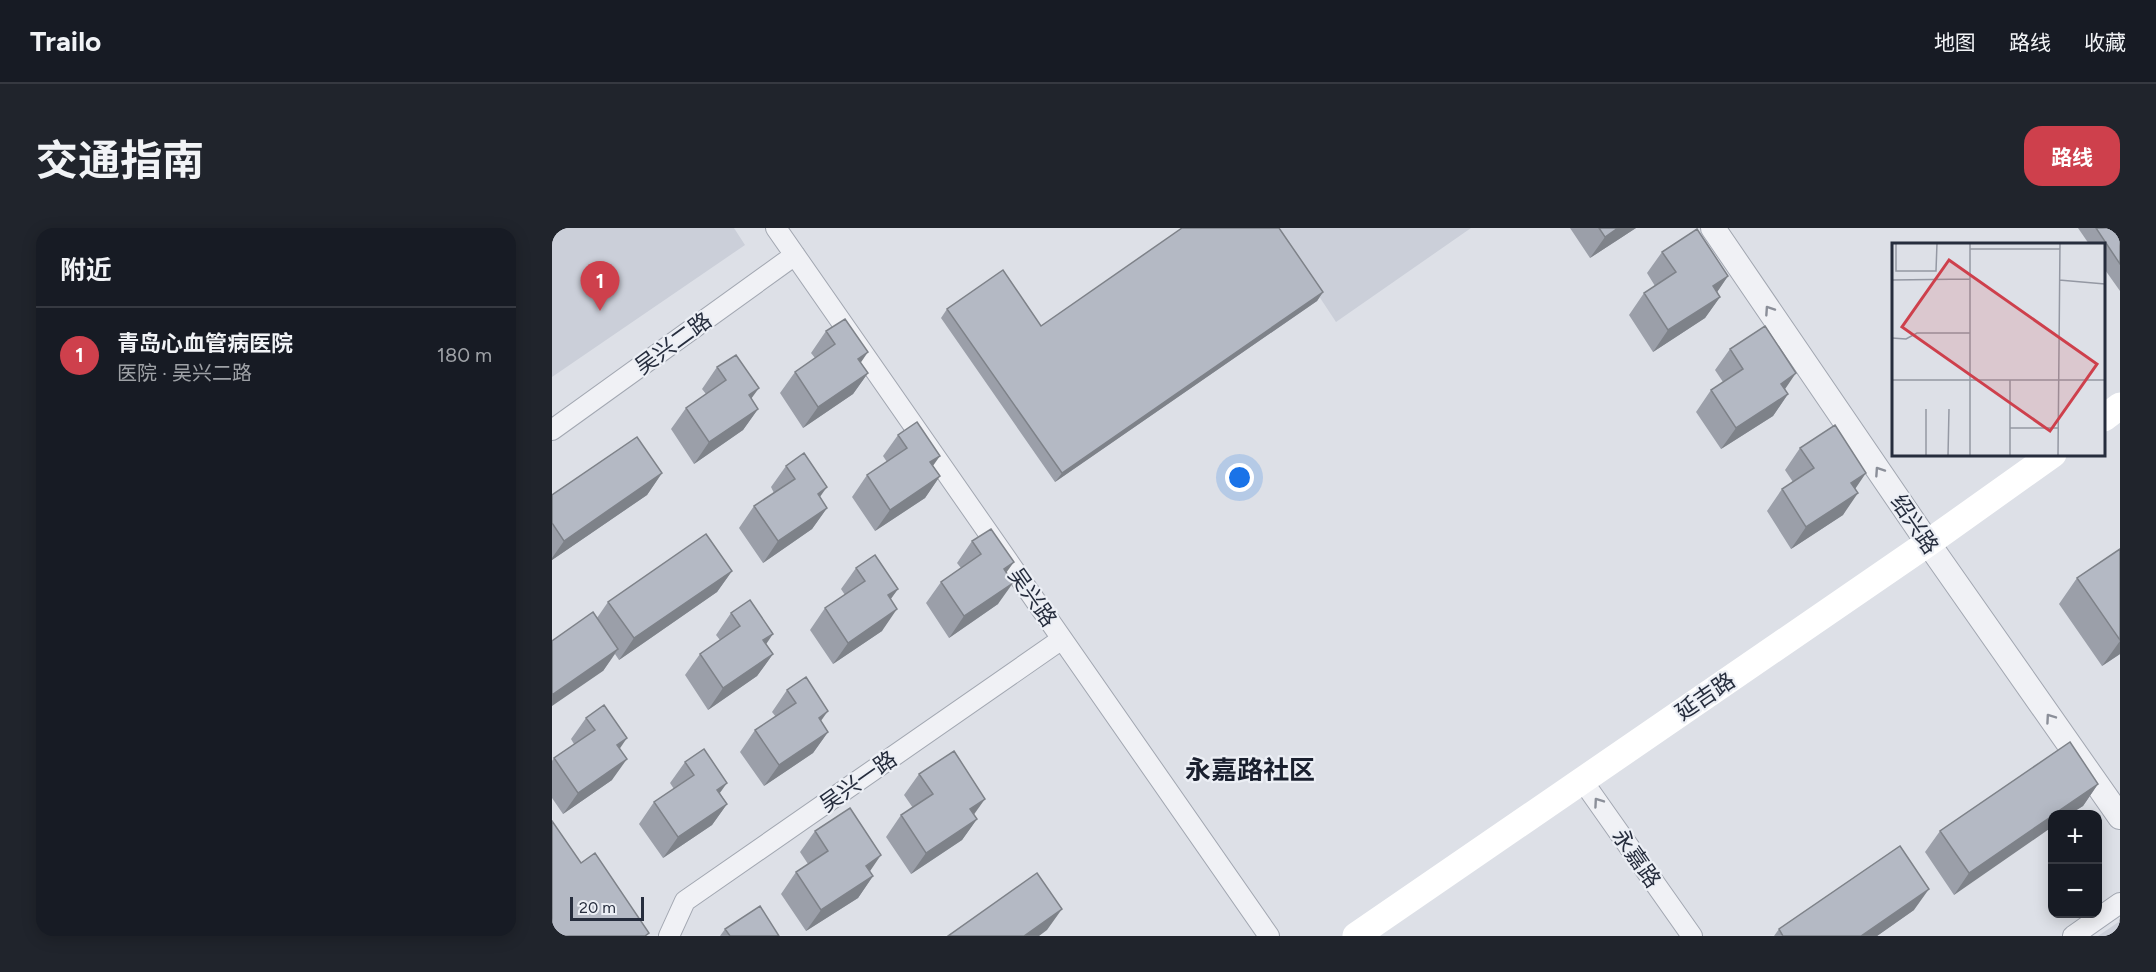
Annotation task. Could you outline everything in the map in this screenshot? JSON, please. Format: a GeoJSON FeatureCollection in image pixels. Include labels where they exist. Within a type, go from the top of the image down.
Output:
{"type":"FeatureCollection","features":[{"type":"Feature","properties":{"kind":"main road"},"geometry":{"type":"LineString","coordinates":[[2105,417],[2120,406]]}},
{"type":"Feature","properties":{"kind":"main road","name":"延吉路"},"geometry":{"type":"LineString","coordinates":[[1356,936],[1929,543],[2050,456]]}},
{"type":"Feature","properties":{"kind":"street","name":"吴兴路"},"geometry":{"type":"LineString","coordinates":[[776,228],[1269,936]]}},
{"type":"Feature","properties":{"kind":"street","name":"绍兴路"},"geometry":{"type":"LineString","coordinates":[[1713,228],[2120,817]]}},
{"type":"Feature","properties":{"kind":"street","name":"吴兴二路"},"geometry":{"type":"LineString","coordinates":[[552,430],[795,255]]}},
{"type":"Feature","properties":{"kind":"street","name":"吴兴一路"},"geometry":{"type":"LineString","coordinates":[[669,936],[686,902],[1062,639]]}},
{"type":"Feature","properties":{"kind":"street","name":"永嘉路"},"geometry":{"type":"LineString","coordinates":[[1582,780],[1692,936]]}},
{"type":"Feature","properties":{"kind":"street"},"geometry":{"type":"LineString","coordinates":[[2073,936],[2120,903]]}},
{"type":"Feature","properties":{"kind":"shaded area"},"geometry":{"type":"Polygon","coordinates":[[[552,228],[734,228],[745,245],[552,377],[552,228]]]}},
{"type":"Feature","properties":{"kind":"shaded area"},"geometry":{"type":"Polygon","coordinates":[[[1274,228],[1471,228],[1336,322],[1274,228]]]}},
{"type":"Feature","properties":{"kind":"shaded area"},"geometry":{"type":"Polygon","coordinates":[[[2120,921],[2120,936],[2098,936],[2120,921]]]}},
{"type":"Feature","properties":{"kind":"building"},"geometry":{"type":"Polygon","coordinates":[[[1182,228],[1279,228],[1323,292],[1062,473],[947,309],[1003,270],[1041,326],[1182,228]]]}},
{"type":"Feature","properties":{"kind":"building"},"geometry":{"type":"Polygon","coordinates":[[[1599,228],[1618,228],[1605,237],[1599,228]]]}},
{"type":"Feature","properties":{"kind":"building"},"geometry":{"type":"Polygon","coordinates":[[[2096,228],[2120,228],[2120,264],[2096,228]]]}},
{"type":"Feature","properties":{"kind":"building"},"geometry":{"type":"Polygon","coordinates":[[[1697,229],[1728,276],[1713,286],[1720,297],[1668,330],[1644,293],[1676,272],[1662,252],[1697,229]]]}},
{"type":"Feature","properties":{"kind":"building"},"geometry":{"type":"Polygon","coordinates":[[[845,319],[868,352],[858,359],[868,373],[818,407],[795,372],[835,344],[826,331],[845,319]]]}},
{"type":"Feature","properties":{"kind":"building"},"geometry":{"type":"Polygon","coordinates":[[[1765,326],[1796,373],[1781,384],[1788,394],[1736,428],[1711,390],[1743,369],[1730,349],[1765,326]]]}},
{"type":"Feature","properties":{"kind":"building"},"geometry":{"type":"Polygon","coordinates":[[[736,355],[759,388],[749,395],[758,409],[709,442],[686,408],[726,380],[717,367],[736,355]]]}},
{"type":"Feature","properties":{"kind":"building"},"geometry":{"type":"Polygon","coordinates":[[[917,422],[940,456],[930,462],[940,476],[890,510],[867,475],[907,448],[898,435],[917,422]]]}},
{"type":"Feature","properties":{"kind":"building"},"geometry":{"type":"Polygon","coordinates":[[[1835,425],[1866,473],[1851,483],[1858,493],[1806,527],[1782,489],[1814,468],[1800,448],[1835,425]]]}},
{"type":"Feature","properties":{"kind":"building"},"geometry":{"type":"Polygon","coordinates":[[[637,437],[662,473],[564,541],[552,523],[552,495],[637,437]]]}},
{"type":"Feature","properties":{"kind":"building"},"geometry":{"type":"Polygon","coordinates":[[[804,453],[827,487],[818,494],[827,508],[778,541],[754,506],[795,479],[786,466],[804,453]]]}},
{"type":"Feature","properties":{"kind":"building"},"geometry":{"type":"Polygon","coordinates":[[[991,529],[1014,562],[1004,569],[1013,583],[964,616],[941,582],[981,554],[972,541],[991,529]]]}},
{"type":"Feature","properties":{"kind":"building"},"geometry":{"type":"Polygon","coordinates":[[[706,534],[732,571],[634,638],[608,602],[706,534]]]}},
{"type":"Feature","properties":{"kind":"building"},"geometry":{"type":"Polygon","coordinates":[[[2120,549],[2120,640],[2077,578],[2120,549]]]}},
{"type":"Feature","properties":{"kind":"building"},"geometry":{"type":"Polygon","coordinates":[[[875,555],[898,589],[888,595],[897,609],[848,643],[825,608],[865,581],[856,568],[875,555]]]}},
{"type":"Feature","properties":{"kind":"building"},"geometry":{"type":"Polygon","coordinates":[[[750,600],[773,634],[763,640],[773,654],[723,688],[700,654],[740,626],[731,613],[750,600]]]}},
{"type":"Feature","properties":{"kind":"building"},"geometry":{"type":"Polygon","coordinates":[[[593,612],[618,649],[552,695],[552,641],[593,612]]]}},
{"type":"Feature","properties":{"kind":"building"},"geometry":{"type":"Polygon","coordinates":[[[806,677],[828,711],[819,718],[828,732],[779,765],[755,730],[796,703],[787,690],[806,677]]]}},
{"type":"Feature","properties":{"kind":"building"},"geometry":{"type":"Polygon","coordinates":[[[604,705],[627,738],[617,745],[627,759],[578,793],[554,758],[595,730],[586,718],[604,705]]]}},
{"type":"Feature","properties":{"kind":"building"},"geometry":{"type":"Polygon","coordinates":[[[2070,742],[2098,784],[2060,810],[2048,810],[2048,819],[1969,873],[1940,831],[2070,742]]]}},
{"type":"Feature","properties":{"kind":"building"},"geometry":{"type":"Polygon","coordinates":[[[704,749],[727,783],[717,790],[727,804],[678,837],[654,802],[694,775],[685,762],[704,749]]]}},
{"type":"Feature","properties":{"kind":"building"},"geometry":{"type":"Polygon","coordinates":[[[954,751],[985,799],[970,809],[977,819],[926,853],[901,815],[933,794],[919,774],[954,751]]]}},
{"type":"Feature","properties":{"kind":"building"},"geometry":{"type":"Polygon","coordinates":[[[850,808],[881,855],[866,866],[873,876],[821,910],[796,872],[828,851],[815,831],[850,808]]]}},
{"type":"Feature","properties":{"kind":"building"},"geometry":{"type":"Polygon","coordinates":[[[552,821],[581,863],[595,853],[649,933],[645,936],[552,936],[552,821]]]}},
{"type":"Feature","properties":{"kind":"building"},"geometry":{"type":"Polygon","coordinates":[[[1900,846],[1929,889],[1861,936],[1783,936],[1779,929],[1900,846]]]}},
{"type":"Feature","properties":{"kind":"building"},"geometry":{"type":"Polygon","coordinates":[[[1037,873],[1062,909],[1024,936],[948,936],[1037,873]]]}},
{"type":"Feature","properties":{"kind":"building"},"geometry":{"type":"Polygon","coordinates":[[[760,906],[779,936],[730,936],[725,929],[760,906]]]}},
{"type":"Feature","properties":{"kind":"place","name":"青岛心血管病医院"},"geometry":{"type":"Point","coordinates":[600,311]}},
{"type":"Feature","properties":{"kind":"district","name":"永嘉路社区"},"geometry":{"type":"Point","coordinates":[1250,770]}}]}
